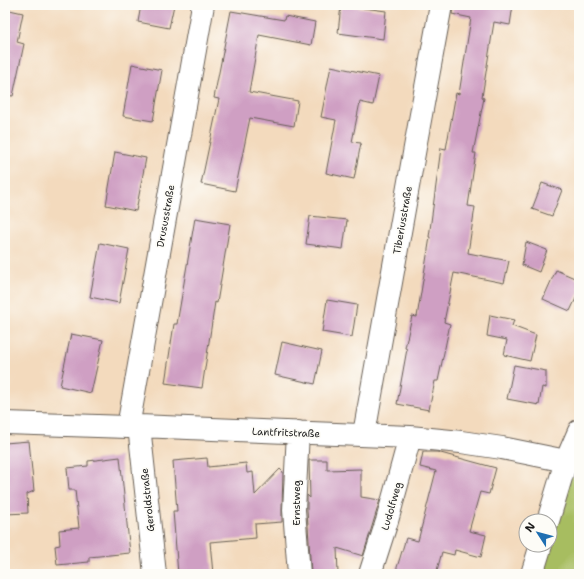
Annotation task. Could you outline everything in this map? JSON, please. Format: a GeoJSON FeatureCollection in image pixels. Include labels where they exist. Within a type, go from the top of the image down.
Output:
{"type":"FeatureCollection","features":[{"type":"Feature","properties":{"kind":"street","name":"Drususstraße"},"geometry":{"type":"LineString","coordinates":[[133,426],[203,5]]}},
{"type":"Feature","properties":{"kind":"street","name":"Tiberiusstraße"},"geometry":{"type":"LineString","coordinates":[[364,434],[441,5]]}},
{"type":"Feature","properties":{"kind":"street","name":"Lantfritstraße"},"geometry":{"type":"LineString","coordinates":[[5,423],[133,426],[410,437],[502,448],[566,461]]}},
{"type":"Feature","properties":{"kind":"street","name":"Geroldstraße"},"geometry":{"type":"LineString","coordinates":[[133,426],[155,574]]}},
{"type":"Feature","properties":{"kind":"street","name":"Ernstweg"},"geometry":{"type":"LineString","coordinates":[[298,432],[294,510],[299,574]]}},
{"type":"Feature","properties":{"kind":"street"},"geometry":{"type":"LineString","coordinates":[[550,513],[566,461],[579,432]]}},
{"type":"Feature","properties":{"kind":"street","name":"Ludolfweg"},"geometry":{"type":"LineString","coordinates":[[370,574],[387,521],[410,437]]}},
{"type":"Feature","properties":{"kind":"street"},"geometry":{"type":"LineString","coordinates":[[532,574],[539,553]]}},
{"type":"Feature","properties":{"kind":"green space"},"geometry":{"type":"Polygon","coordinates":[[[579,453],[579,574],[541,574],[547,553],[558,553],[558,517],[571,473],[579,453]]]}},
{"type":"Feature","properties":{"kind":"building"},"geometry":{"type":"Polygon","coordinates":[[[141,5],[174,5],[169,28],[138,22],[141,5]]]}},
{"type":"Feature","properties":{"kind":"building"},"geometry":{"type":"Polygon","coordinates":[[[341,5],[386,11],[383,39],[338,33],[341,5]]]}},
{"type":"Feature","properties":{"kind":"building"},"geometry":{"type":"Polygon","coordinates":[[[453,5],[513,5],[510,25],[494,22],[482,97],[484,98],[473,153],[476,153],[468,206],[475,207],[468,253],[509,261],[504,283],[454,273],[444,322],[450,324],[438,381],[435,381],[429,410],[397,404],[407,349],[405,348],[412,316],[417,317],[430,237],[441,148],[446,149],[456,93],[459,94],[471,18],[452,14],[453,5]]]}},
{"type":"Feature","properties":{"kind":"building"},"geometry":{"type":"Polygon","coordinates":[[[5,9],[23,13],[17,42],[24,44],[13,96],[5,95],[5,9]]]}},
{"type":"Feature","properties":{"kind":"building"},"geometry":{"type":"Polygon","coordinates":[[[231,11],[284,20],[285,16],[315,22],[311,45],[259,35],[249,92],[298,101],[294,126],[250,118],[235,191],[201,184],[219,99],[214,98],[231,11]]]}},
{"type":"Feature","properties":{"kind":"building"},"geometry":{"type":"Polygon","coordinates":[[[132,64],[162,70],[153,121],[123,116],[132,64]]]}},
{"type":"Feature","properties":{"kind":"building"},"geometry":{"type":"Polygon","coordinates":[[[331,66],[379,76],[373,105],[360,102],[352,142],[361,143],[354,179],[326,173],[336,120],[321,117],[331,66]]]}},
{"type":"Feature","properties":{"kind":"building"},"geometry":{"type":"Polygon","coordinates":[[[115,152],[146,158],[136,211],[106,205],[115,152]]]}},
{"type":"Feature","properties":{"kind":"building"},"geometry":{"type":"Polygon","coordinates":[[[542,183],[562,190],[552,216],[532,209],[542,183]]]}},
{"type":"Feature","properties":{"kind":"building"},"geometry":{"type":"Polygon","coordinates":[[[310,216],[347,220],[343,249],[306,244],[310,216]]]}},
{"type":"Feature","properties":{"kind":"building"},"geometry":{"type":"Polygon","coordinates":[[[195,218],[230,224],[217,303],[215,302],[202,388],[165,383],[174,324],[177,324],[195,218]]]}},
{"type":"Feature","properties":{"kind":"building"},"geometry":{"type":"Polygon","coordinates":[[[526,242],[547,250],[539,272],[522,265],[526,242]]]}},
{"type":"Feature","properties":{"kind":"building"},"geometry":{"type":"Polygon","coordinates":[[[100,243],[129,249],[119,303],[90,297],[100,243]]]}},
{"type":"Feature","properties":{"kind":"building"},"geometry":{"type":"Polygon","coordinates":[[[556,270],[579,280],[579,292],[570,311],[543,299],[556,270]]]}},
{"type":"Feature","properties":{"kind":"building"},"geometry":{"type":"Polygon","coordinates":[[[327,300],[357,305],[352,337],[322,332],[327,300]]]}},
{"type":"Feature","properties":{"kind":"building"},"geometry":{"type":"Polygon","coordinates":[[[490,315],[514,320],[512,326],[536,335],[530,361],[504,355],[507,340],[487,336],[490,315]]]}},
{"type":"Feature","properties":{"kind":"building"},"geometry":{"type":"Polygon","coordinates":[[[71,334],[103,340],[91,393],[60,386],[71,334]]]}},
{"type":"Feature","properties":{"kind":"building"},"geometry":{"type":"Polygon","coordinates":[[[282,342],[322,351],[315,384],[275,375],[282,342]]]}},
{"type":"Feature","properties":{"kind":"building"},"geometry":{"type":"Polygon","coordinates":[[[514,365],[546,371],[546,388],[542,387],[539,405],[507,399],[514,365]]]}},
{"type":"Feature","properties":{"kind":"building"},"geometry":{"type":"Polygon","coordinates":[[[29,441],[34,491],[27,494],[28,513],[5,514],[5,443],[29,441]]]}},
{"type":"Feature","properties":{"kind":"building"},"geometry":{"type":"Polygon","coordinates":[[[423,452],[437,452],[496,468],[489,494],[480,492],[469,531],[486,535],[481,557],[455,550],[454,555],[442,552],[436,574],[395,574],[406,538],[418,541],[436,471],[420,467],[423,452]]]}},
{"type":"Feature","properties":{"kind":"building"},"geometry":{"type":"Polygon","coordinates":[[[120,457],[130,553],[89,557],[89,562],[57,565],[55,546],[60,545],[59,530],[79,528],[75,490],[69,490],[67,468],[88,466],[88,461],[120,457]]]}},
{"type":"Feature","properties":{"kind":"building"},"geometry":{"type":"Polygon","coordinates":[[[207,458],[208,467],[246,463],[247,473],[253,472],[255,495],[280,469],[283,472],[282,522],[255,524],[256,538],[210,542],[213,574],[178,574],[173,511],[177,511],[173,461],[207,458]]]}},
{"type":"Feature","properties":{"kind":"building"},"geometry":{"type":"Polygon","coordinates":[[[309,460],[327,460],[327,470],[361,469],[361,497],[380,500],[363,556],[337,548],[338,574],[311,574],[307,510],[307,495],[310,498],[309,460]]]}}]}
